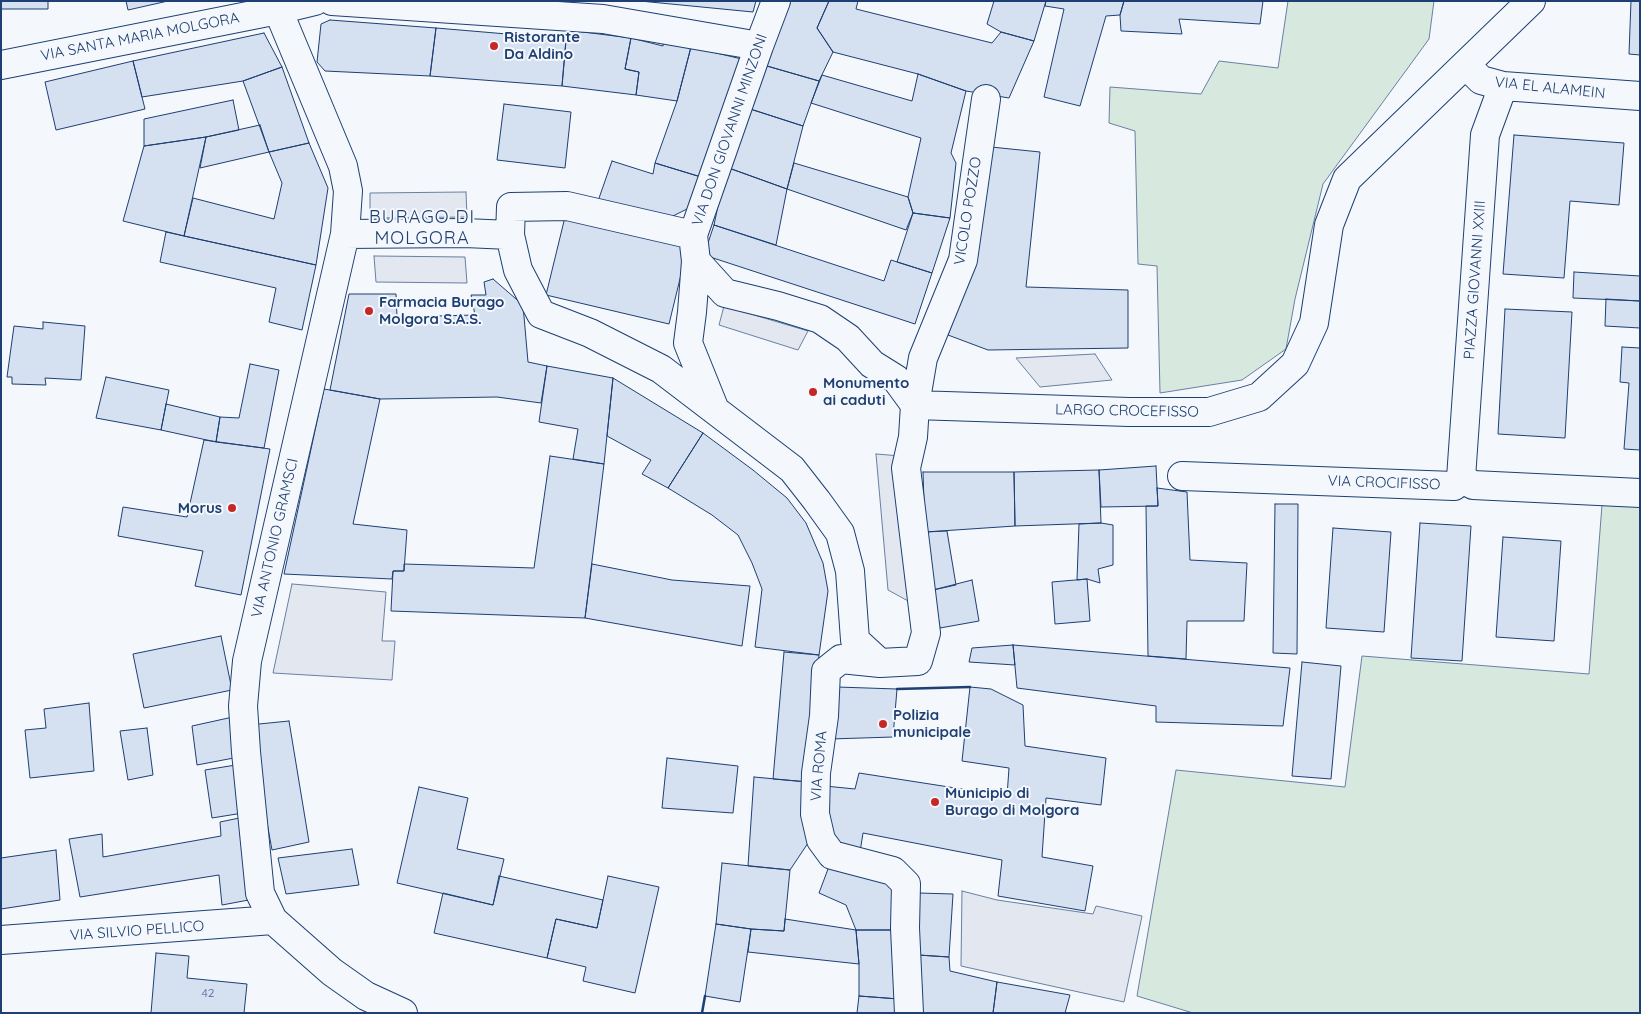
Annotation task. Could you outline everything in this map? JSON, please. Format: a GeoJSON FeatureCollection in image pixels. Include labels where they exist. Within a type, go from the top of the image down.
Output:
{"type":"FeatureCollection","features":[{"type":"Feature","properties":{"kind":"street","name":"VIA SANTA MARIA MOLGORA"},"geometry":{"type":"LineString","coordinates":[[1,65],[278,10],[314,1]]}},
{"type":"Feature","properties":{"kind":"street"},"geometry":{"type":"LineString","coordinates":[[332,1],[604,10],[759,46]]}},
{"type":"Feature","properties":{"kind":"street","name":"VIA DON GIOVANNI MINZONI"},"geometry":{"type":"LineString","coordinates":[[715,410],[688,342],[692,312],[694,248],[759,46],[776,1]]}},
{"type":"Feature","properties":{"kind":"street","name":"LARGO CROCEFISSO"},"geometry":{"type":"LineString","coordinates":[[915,405],[1129,412],[1209,412],[1259,397],[1295,364],[1314,323],[1329,224],[1347,179],[1531,1]]}},
{"type":"Feature","properties":{"kind":"street","name":"VIA ANTONIO GRAMSCI"},"geometry":{"type":"LineString","coordinates":[[278,10],[344,166],[348,191],[345,234],[247,661],[243,706],[260,893],[272,920],[332,972],[366,996],[403,1013]]}},
{"type":"Feature","properties":{"kind":"street","name":"VIA EL ALAMEIN"},"geometry":{"type":"LineString","coordinates":[[1466,65],[1481,80],[1503,86],[1640,96]]}},
{"type":"Feature","properties":{"kind":"street","name":"PIAZZA GIOVANNI XXIII"},"geometry":{"type":"LineString","coordinates":[[1460,478],[1485,135],[1503,86]]}},
{"type":"Feature","properties":{"kind":"street","name":"VICOLO POZZO"},"geometry":{"type":"LineString","coordinates":[[880,663],[918,661],[926,633],[906,468],[913,437],[915,405],[924,358],[963,260],[986,99]]}},
{"type":"Feature","properties":{"kind":"street"},"geometry":{"type":"LineString","coordinates":[[880,663],[855,640],[850,571],[840,533],[792,469],[661,369],[590,333],[541,314],[518,270],[510,236],[511,207],[567,206],[694,248],[725,293],[820,319],[848,338],[872,364],[896,379],[915,405]]}},
{"type":"Feature","properties":{"kind":"street"},"geometry":{"type":"LineString","coordinates":[[345,234],[465,233],[510,236]]}},
{"type":"Feature","properties":{"kind":"street","name":"VIA CROCIFISSO"},"geometry":{"type":"LineString","coordinates":[[1182,476],[1454,486],[1460,478],[1474,486],[1640,493]]}},
{"type":"Feature","properties":{"kind":"street","name":"VIA ROMA"},"geometry":{"type":"LineString","coordinates":[[880,663],[841,659],[826,671],[824,716],[816,773],[815,814],[821,840],[832,856],[893,871],[906,884],[905,928],[909,1013]]}},
{"type":"Feature","properties":{"kind":"street","name":"VIA SILVIO PELLICO"},"geometry":{"type":"LineString","coordinates":[[1,940],[272,920]]}},
{"type":"Feature","properties":{"kind":"shaded area"},"geometry":{"type":"Polygon","coordinates":[[[1288,1],[1434,1],[1429,39],[1323,184],[1295,299],[1286,349],[1242,380],[1160,393],[1157,266],[1138,264],[1135,131],[1109,123],[1110,87],[1201,94],[1219,61],[1278,68],[1288,1]]]}},
{"type":"Feature","properties":{"kind":"shaded area"},"geometry":{"type":"Polygon","coordinates":[[[466,192],[467,217],[370,218],[370,193],[466,192]]]}},
{"type":"Feature","properties":{"kind":"shaded area"},"geometry":{"type":"Polygon","coordinates":[[[374,256],[465,257],[467,283],[376,282],[374,256]]]}},
{"type":"Feature","properties":{"kind":"shaded area"},"geometry":{"type":"Polygon","coordinates":[[[724,306],[808,331],[798,350],[719,325],[724,306]]]}},
{"type":"Feature","properties":{"kind":"shaded area"},"geometry":{"type":"Polygon","coordinates":[[[1095,354],[1112,380],[1040,387],[1016,358],[1095,354]]]}},
{"type":"Feature","properties":{"kind":"shaded area"},"geometry":{"type":"Polygon","coordinates":[[[876,454],[901,456],[910,602],[888,590],[876,454]]]}},
{"type":"Feature","properties":{"kind":"shaded area"},"geometry":{"type":"Polygon","coordinates":[[[1602,505],[1640,506],[1640,1013],[1193,1013],[1137,996],[1176,770],[1345,787],[1362,656],[1589,674],[1602,505]]]}},
{"type":"Feature","properties":{"kind":"shaded area"},"geometry":{"type":"Polygon","coordinates":[[[292,584],[386,592],[382,641],[395,641],[392,680],[273,673],[292,584]]]}},
{"type":"Feature","properties":{"kind":"shaded area"},"geometry":{"type":"Polygon","coordinates":[[[962,891],[997,900],[1093,914],[1096,906],[1142,916],[1124,1002],[961,966],[962,891]]]}},
{"type":"Feature","properties":{"kind":"building"},"geometry":{"type":"Polygon","coordinates":[[[1,1],[48,1],[48,9],[1,9],[1,1]]]}},
{"type":"Feature","properties":{"kind":"building"},"geometry":{"type":"Polygon","coordinates":[[[126,1],[168,1],[128,10],[126,1]]]}},
{"type":"Feature","properties":{"kind":"building"},"geometry":{"type":"Polygon","coordinates":[[[640,1],[756,1],[753,12],[640,1]]]}},
{"type":"Feature","properties":{"kind":"building"},"geometry":{"type":"Polygon","coordinates":[[[789,1],[829,1],[817,28],[833,52],[819,81],[760,64],[789,1]]]}},
{"type":"Feature","properties":{"kind":"building"},"geometry":{"type":"Polygon","coordinates":[[[829,1],[858,1],[856,9],[992,43],[1001,32],[1034,41],[1009,98],[966,91],[918,74],[833,52],[817,28],[829,1]]]}},
{"type":"Feature","properties":{"kind":"building"},"geometry":{"type":"Polygon","coordinates":[[[994,1],[1046,1],[1034,41],[1001,32],[987,24],[994,1]]]}},
{"type":"Feature","properties":{"kind":"building"},"geometry":{"type":"Polygon","coordinates":[[[1046,1],[1124,1],[1120,15],[1106,16],[1080,106],[1044,97],[1064,9],[1045,6],[1046,1]]]}},
{"type":"Feature","properties":{"kind":"building"},"geometry":{"type":"Polygon","coordinates":[[[1124,1],[1263,1],[1260,24],[1179,19],[1182,34],[1121,31],[1120,15],[1124,1]]]}},
{"type":"Feature","properties":{"kind":"building"},"geometry":{"type":"Polygon","coordinates":[[[1631,1],[1640,1],[1640,55],[1629,54],[1631,1]]]}},
{"type":"Feature","properties":{"kind":"building"},"geometry":{"type":"Polygon","coordinates":[[[330,20],[436,28],[430,76],[325,71],[317,62],[321,24],[330,20]]]}},
{"type":"Feature","properties":{"kind":"building"},"geometry":{"type":"Polygon","coordinates":[[[436,28],[566,39],[562,86],[430,76],[436,28]]]}},
{"type":"Feature","properties":{"kind":"building"},"geometry":{"type":"Polygon","coordinates":[[[567,30],[631,38],[625,69],[639,72],[636,95],[562,86],[567,30]]]}},
{"type":"Feature","properties":{"kind":"building"},"geometry":{"type":"Polygon","coordinates":[[[264,33],[282,67],[243,81],[142,97],[133,61],[264,33]]]}},
{"type":"Feature","properties":{"kind":"building"},"geometry":{"type":"Polygon","coordinates":[[[631,38],[663,46],[664,40],[691,47],[677,101],[636,95],[639,72],[625,69],[631,38]]]}},
{"type":"Feature","properties":{"kind":"building"},"geometry":{"type":"Polygon","coordinates":[[[691,47],[746,60],[701,177],[655,163],[677,101],[691,47]]]}},
{"type":"Feature","properties":{"kind":"building"},"geometry":{"type":"Polygon","coordinates":[[[133,61],[145,109],[56,130],[45,82],[133,61]]]}},
{"type":"Feature","properties":{"kind":"building"},"geometry":{"type":"Polygon","coordinates":[[[760,64],[819,81],[803,126],[744,107],[760,64]]]}},
{"type":"Feature","properties":{"kind":"building"},"geometry":{"type":"Polygon","coordinates":[[[282,67],[309,143],[269,152],[243,81],[282,67]]]}},
{"type":"Feature","properties":{"kind":"building"},"geometry":{"type":"Polygon","coordinates":[[[918,74],[966,91],[951,153],[956,163],[950,218],[913,213],[908,197],[921,138],[811,103],[822,75],[912,101],[918,74]]]}},
{"type":"Feature","properties":{"kind":"building"},"geometry":{"type":"Polygon","coordinates":[[[233,100],[239,130],[144,146],[144,119],[233,100]]]}},
{"type":"Feature","properties":{"kind":"building"},"geometry":{"type":"Polygon","coordinates":[[[504,104],[571,112],[565,168],[497,160],[504,104]]]}},
{"type":"Feature","properties":{"kind":"building"},"geometry":{"type":"Polygon","coordinates":[[[744,107],[803,126],[787,189],[726,167],[744,107]]]}},
{"type":"Feature","properties":{"kind":"building"},"geometry":{"type":"Polygon","coordinates":[[[260,125],[269,152],[200,168],[206,137],[260,125]]]}},
{"type":"Feature","properties":{"kind":"building"},"geometry":{"type":"Polygon","coordinates":[[[1514,135],[1624,143],[1619,205],[1570,201],[1564,278],[1503,274],[1514,135]]]}},
{"type":"Feature","properties":{"kind":"building"},"geometry":{"type":"Polygon","coordinates":[[[206,137],[184,236],[123,221],[144,146],[206,137]]]}},
{"type":"Feature","properties":{"kind":"building"},"geometry":{"type":"Polygon","coordinates":[[[309,143],[328,188],[316,265],[184,236],[193,198],[274,219],[282,183],[269,152],[309,143]]]}},
{"type":"Feature","properties":{"kind":"building"},"geometry":{"type":"Polygon","coordinates":[[[991,147],[1040,152],[1026,287],[1128,290],[1128,348],[988,350],[948,335],[971,269],[991,147]]]}},
{"type":"Feature","properties":{"kind":"building"},"geometry":{"type":"Polygon","coordinates":[[[612,161],[653,174],[655,163],[701,177],[691,207],[667,219],[598,201],[612,161]]]}},
{"type":"Feature","properties":{"kind":"building"},"geometry":{"type":"Polygon","coordinates":[[[794,163],[908,197],[913,213],[906,230],[787,189],[794,163]]]}},
{"type":"Feature","properties":{"kind":"building"},"geometry":{"type":"Polygon","coordinates":[[[726,167],[787,189],[776,245],[714,225],[726,167]]]}},
{"type":"Feature","properties":{"kind":"building"},"geometry":{"type":"Polygon","coordinates":[[[913,213],[950,218],[932,273],[897,262],[913,213]]]}},
{"type":"Feature","properties":{"kind":"building"},"geometry":{"type":"Polygon","coordinates":[[[565,217],[688,246],[669,324],[546,295],[565,217]]]}},
{"type":"Feature","properties":{"kind":"building"},"geometry":{"type":"Polygon","coordinates":[[[714,225],[884,281],[891,260],[932,273],[915,324],[704,255],[714,225]]]}},
{"type":"Feature","properties":{"kind":"building"},"geometry":{"type":"Polygon","coordinates":[[[166,232],[316,265],[302,330],[269,322],[276,288],[160,262],[166,232]]]}},
{"type":"Feature","properties":{"kind":"building"},"geometry":{"type":"Polygon","coordinates":[[[1574,272],[1640,276],[1640,301],[1573,298],[1574,272]]]}},
{"type":"Feature","properties":{"kind":"building"},"geometry":{"type":"Polygon","coordinates":[[[493,279],[523,305],[528,362],[547,366],[541,403],[497,397],[380,399],[330,390],[349,294],[396,294],[397,317],[475,315],[471,295],[486,295],[484,282],[493,279]]]}},
{"type":"Feature","properties":{"kind":"building"},"geometry":{"type":"Polygon","coordinates":[[[1606,299],[1640,301],[1640,328],[1605,326],[1606,299]]]}},
{"type":"Feature","properties":{"kind":"building"},"geometry":{"type":"Polygon","coordinates":[[[1505,309],[1572,312],[1565,438],[1498,434],[1505,309]]]}},
{"type":"Feature","properties":{"kind":"building"},"geometry":{"type":"Polygon","coordinates":[[[43,322],[85,326],[81,380],[45,378],[46,385],[12,384],[12,377],[7,377],[14,326],[43,329],[43,322]]]}},
{"type":"Feature","properties":{"kind":"building"},"geometry":{"type":"Polygon","coordinates":[[[1622,347],[1640,348],[1640,450],[1624,449],[1629,383],[1620,382],[1622,347]]]}},
{"type":"Feature","properties":{"kind":"building"},"geometry":{"type":"Polygon","coordinates":[[[250,364],[279,370],[264,448],[216,442],[220,417],[239,418],[250,364]]]}},
{"type":"Feature","properties":{"kind":"building"},"geometry":{"type":"Polygon","coordinates":[[[547,366],[613,378],[604,464],[573,459],[578,429],[539,422],[547,366]]]}},
{"type":"Feature","properties":{"kind":"building"},"geometry":{"type":"Polygon","coordinates":[[[106,377],[169,390],[161,430],[96,418],[106,377]]]}},
{"type":"Feature","properties":{"kind":"building"},"geometry":{"type":"Polygon","coordinates":[[[613,378],[703,433],[668,488],[642,474],[651,460],[607,436],[613,378]]]}},
{"type":"Feature","properties":{"kind":"building"},"geometry":{"type":"Polygon","coordinates":[[[324,389],[380,399],[353,524],[407,530],[404,571],[393,571],[392,579],[284,574],[324,389]]]}},
{"type":"Feature","properties":{"kind":"building"},"geometry":{"type":"Polygon","coordinates":[[[166,404],[220,417],[216,442],[161,430],[166,404]]]}},
{"type":"Feature","properties":{"kind":"building"},"geometry":{"type":"Polygon","coordinates":[[[703,433],[787,498],[806,523],[823,563],[828,591],[819,655],[755,647],[762,589],[738,535],[712,515],[668,488],[703,433]]]}},
{"type":"Feature","properties":{"kind":"building"},"geometry":{"type":"Polygon","coordinates":[[[204,440],[270,449],[241,595],[195,586],[203,551],[118,536],[123,507],[187,517],[204,440]]]}},
{"type":"Feature","properties":{"kind":"building"},"geometry":{"type":"Polygon","coordinates":[[[550,456],[604,464],[585,618],[391,611],[393,571],[404,571],[404,564],[534,568],[550,456]]]}},
{"type":"Feature","properties":{"kind":"building"},"geometry":{"type":"Polygon","coordinates":[[[1156,466],[1158,506],[1101,507],[1099,470],[1156,466]]]}},
{"type":"Feature","properties":{"kind":"building"},"geometry":{"type":"Polygon","coordinates":[[[1099,470],[1101,523],[1015,526],[1014,472],[1099,470]]]}},
{"type":"Feature","properties":{"kind":"building"},"geometry":{"type":"Polygon","coordinates":[[[923,472],[1014,472],[1015,526],[925,532],[923,472]]]}},
{"type":"Feature","properties":{"kind":"building"},"geometry":{"type":"Polygon","coordinates":[[[1157,488],[1187,492],[1190,560],[1247,563],[1244,621],[1187,621],[1186,659],[1148,656],[1146,506],[1158,506],[1157,488]]]}},
{"type":"Feature","properties":{"kind":"building"},"geometry":{"type":"Polygon","coordinates":[[[1275,504],[1298,504],[1297,654],[1273,653],[1275,504]]]}},
{"type":"Feature","properties":{"kind":"building"},"geometry":{"type":"Polygon","coordinates":[[[1101,523],[1113,525],[1113,565],[1098,569],[1100,583],[1087,579],[1077,580],[1079,524],[1101,523]]]}},
{"type":"Feature","properties":{"kind":"building"},"geometry":{"type":"Polygon","coordinates":[[[1420,523],[1471,526],[1462,661],[1411,658],[1420,523]]]}},
{"type":"Feature","properties":{"kind":"building"},"geometry":{"type":"Polygon","coordinates":[[[1333,528],[1391,532],[1384,632],[1326,628],[1333,528]]]}},
{"type":"Feature","properties":{"kind":"building"},"geometry":{"type":"Polygon","coordinates":[[[947,531],[956,585],[933,590],[925,532],[947,531]]]}},
{"type":"Feature","properties":{"kind":"building"},"geometry":{"type":"Polygon","coordinates":[[[1503,537],[1561,541],[1554,641],[1496,637],[1503,537]]]}},
{"type":"Feature","properties":{"kind":"building"},"geometry":{"type":"Polygon","coordinates":[[[592,564],[672,580],[750,586],[742,646],[585,618],[592,564]]]}},
{"type":"Feature","properties":{"kind":"building"},"geometry":{"type":"Polygon","coordinates":[[[1087,579],[1090,621],[1055,624],[1052,582],[1087,579]]]}},
{"type":"Feature","properties":{"kind":"building"},"geometry":{"type":"Polygon","coordinates":[[[972,580],[979,621],[940,628],[933,590],[972,580]]]}},
{"type":"Feature","properties":{"kind":"building"},"geometry":{"type":"Polygon","coordinates":[[[221,636],[232,690],[144,708],[133,654],[221,636]]]}},
{"type":"Feature","properties":{"kind":"building"},"geometry":{"type":"Polygon","coordinates":[[[1013,645],[1015,665],[969,662],[972,648],[1013,645]]]}},
{"type":"Feature","properties":{"kind":"building"},"geometry":{"type":"Polygon","coordinates":[[[1013,645],[1290,668],[1283,726],[1156,722],[1156,706],[1017,688],[1013,645]]]}},
{"type":"Feature","properties":{"kind":"building"},"geometry":{"type":"Polygon","coordinates":[[[784,652],[819,655],[808,782],[773,779],[784,652]]]}},
{"type":"Feature","properties":{"kind":"building"},"geometry":{"type":"Polygon","coordinates":[[[1302,662],[1341,666],[1331,779],[1292,776],[1302,662]]]}},
{"type":"Feature","properties":{"kind":"building"},"geometry":{"type":"Polygon","coordinates":[[[837,687],[897,689],[893,737],[830,739],[837,687]]]}},
{"type":"Feature","properties":{"kind":"building","name":"Municipio di Burago di Molgora"},"geometry":{"type":"Polygon","coordinates":[[[970,687],[991,689],[1023,705],[1025,746],[1106,758],[1101,805],[1046,798],[1042,857],[1093,866],[1085,911],[998,896],[1002,860],[863,833],[860,852],[841,850],[825,820],[825,786],[855,789],[859,773],[1007,796],[1009,768],[962,761],[970,687]]]}},
{"type":"Feature","properties":{"kind":"building"},"geometry":{"type":"Polygon","coordinates":[[[89,703],[94,771],[30,778],[25,730],[46,728],[44,709],[89,703]]]}},
{"type":"Feature","properties":{"kind":"building"},"geometry":{"type":"Polygon","coordinates":[[[233,717],[239,757],[197,765],[192,726],[233,717]]]}},
{"type":"Feature","properties":{"kind":"building"},"geometry":{"type":"Polygon","coordinates":[[[289,721],[309,842],[272,850],[249,725],[289,721]]]}},
{"type":"Feature","properties":{"kind":"building"},"geometry":{"type":"Polygon","coordinates":[[[147,728],[153,775],[128,780],[120,731],[147,728]]]}},
{"type":"Feature","properties":{"kind":"building"},"geometry":{"type":"Polygon","coordinates":[[[667,758],[738,766],[733,813],[662,808],[667,758]]]}},
{"type":"Feature","properties":{"kind":"building"},"geometry":{"type":"Polygon","coordinates":[[[242,764],[249,812],[212,818],[205,770],[242,764]]]}},
{"type":"Feature","properties":{"kind":"building"},"geometry":{"type":"Polygon","coordinates":[[[754,777],[808,782],[808,843],[790,870],[748,866],[754,777]]]}},
{"type":"Feature","properties":{"kind":"building"},"geometry":{"type":"Polygon","coordinates":[[[419,787],[468,798],[457,849],[504,859],[493,905],[397,883],[419,787]]]}},
{"type":"Feature","properties":{"kind":"building"},"geometry":{"type":"Polygon","coordinates":[[[249,816],[254,899],[222,905],[219,875],[80,897],[69,839],[102,834],[103,857],[221,836],[220,822],[249,816]]]}},
{"type":"Feature","properties":{"kind":"building"},"geometry":{"type":"Polygon","coordinates":[[[352,849],[359,885],[286,894],[278,858],[352,849]]]}},
{"type":"Feature","properties":{"kind":"building"},"geometry":{"type":"Polygon","coordinates":[[[56,850],[60,900],[1,909],[1,858],[56,850]]]}},
{"type":"Feature","properties":{"kind":"building"},"geometry":{"type":"Polygon","coordinates":[[[831,861],[892,884],[894,930],[856,930],[846,905],[819,893],[831,861]]]}},
{"type":"Feature","properties":{"kind":"building"},"geometry":{"type":"Polygon","coordinates":[[[722,863],[790,870],[784,931],[716,924],[722,863]]]}},
{"type":"Feature","properties":{"kind":"building"},"geometry":{"type":"Polygon","coordinates":[[[499,876],[603,900],[597,928],[556,919],[547,958],[434,933],[443,893],[493,905],[499,876]]]}},
{"type":"Feature","properties":{"kind":"building"},"geometry":{"type":"Polygon","coordinates":[[[608,876],[659,887],[635,993],[583,981],[586,967],[547,958],[556,919],[597,928],[608,876]]]}},
{"type":"Feature","properties":{"kind":"building"},"geometry":{"type":"Polygon","coordinates":[[[918,893],[953,894],[949,957],[918,955],[918,893]]]}},
{"type":"Feature","properties":{"kind":"building"},"geometry":{"type":"Polygon","coordinates":[[[785,919],[856,930],[859,964],[748,952],[751,929],[784,931],[785,919]]]}},
{"type":"Feature","properties":{"kind":"building"},"geometry":{"type":"Polygon","coordinates":[[[716,924],[751,929],[740,1002],[705,996],[716,924]]]}},
{"type":"Feature","properties":{"kind":"building"},"geometry":{"type":"Polygon","coordinates":[[[856,930],[894,930],[899,999],[859,996],[856,930]]]}},
{"type":"Feature","properties":{"kind":"building"},"geometry":{"type":"Polygon","coordinates":[[[156,953],[189,956],[187,978],[247,984],[244,1013],[151,1013],[156,953]]]}},
{"type":"Feature","properties":{"kind":"building"},"geometry":{"type":"Polygon","coordinates":[[[918,955],[949,957],[950,971],[997,982],[993,1013],[920,1013],[918,955]]]}},
{"type":"Feature","properties":{"kind":"building"},"geometry":{"type":"Polygon","coordinates":[[[997,982],[1070,995],[1065,1013],[993,1013],[997,982]]]}},
{"type":"Feature","properties":{"kind":"building"},"geometry":{"type":"Polygon","coordinates":[[[859,996],[899,999],[900,1013],[857,1013],[859,996]]]}},
{"type":"Feature","properties":{"kind":"wall"},"geometry":{"type":"LineString","coordinates":[[897,689],[970,687]]}},
{"type":"Feature","properties":{"kind":"wall"},"geometry":{"type":"LineString","coordinates":[[702,1013],[705,996]]}},
{"type":"Feature","properties":{"kind":"place","name":"Ristorante Da Aldino"},"geometry":{"type":"Point","coordinates":[494,46]}},
{"type":"Feature","properties":{"kind":"place","name":"Farmacia Burago Molgora S.A.S."},"geometry":{"type":"Point","coordinates":[369,311]}},
{"type":"Feature","properties":{"kind":"place","name":"Monumento ai caduti"},"geometry":{"type":"Point","coordinates":[813,392]}},
{"type":"Feature","properties":{"kind":"place","name":"Morus"},"geometry":{"type":"Point","coordinates":[232,508]}},
{"type":"Feature","properties":{"kind":"place","name":"Polizia municipale"},"geometry":{"type":"Point","coordinates":[883,724]}},
{"type":"Feature","properties":{"kind":"place","name":"Municipio di Burago di Molgora"},"geometry":{"type":"Point","coordinates":[935,802]}},
{"type":"Feature","properties":{"kind":"district","name":"BURAGO DI MOLGORA"},"geometry":{"type":"Point","coordinates":[422,228]}}]}
